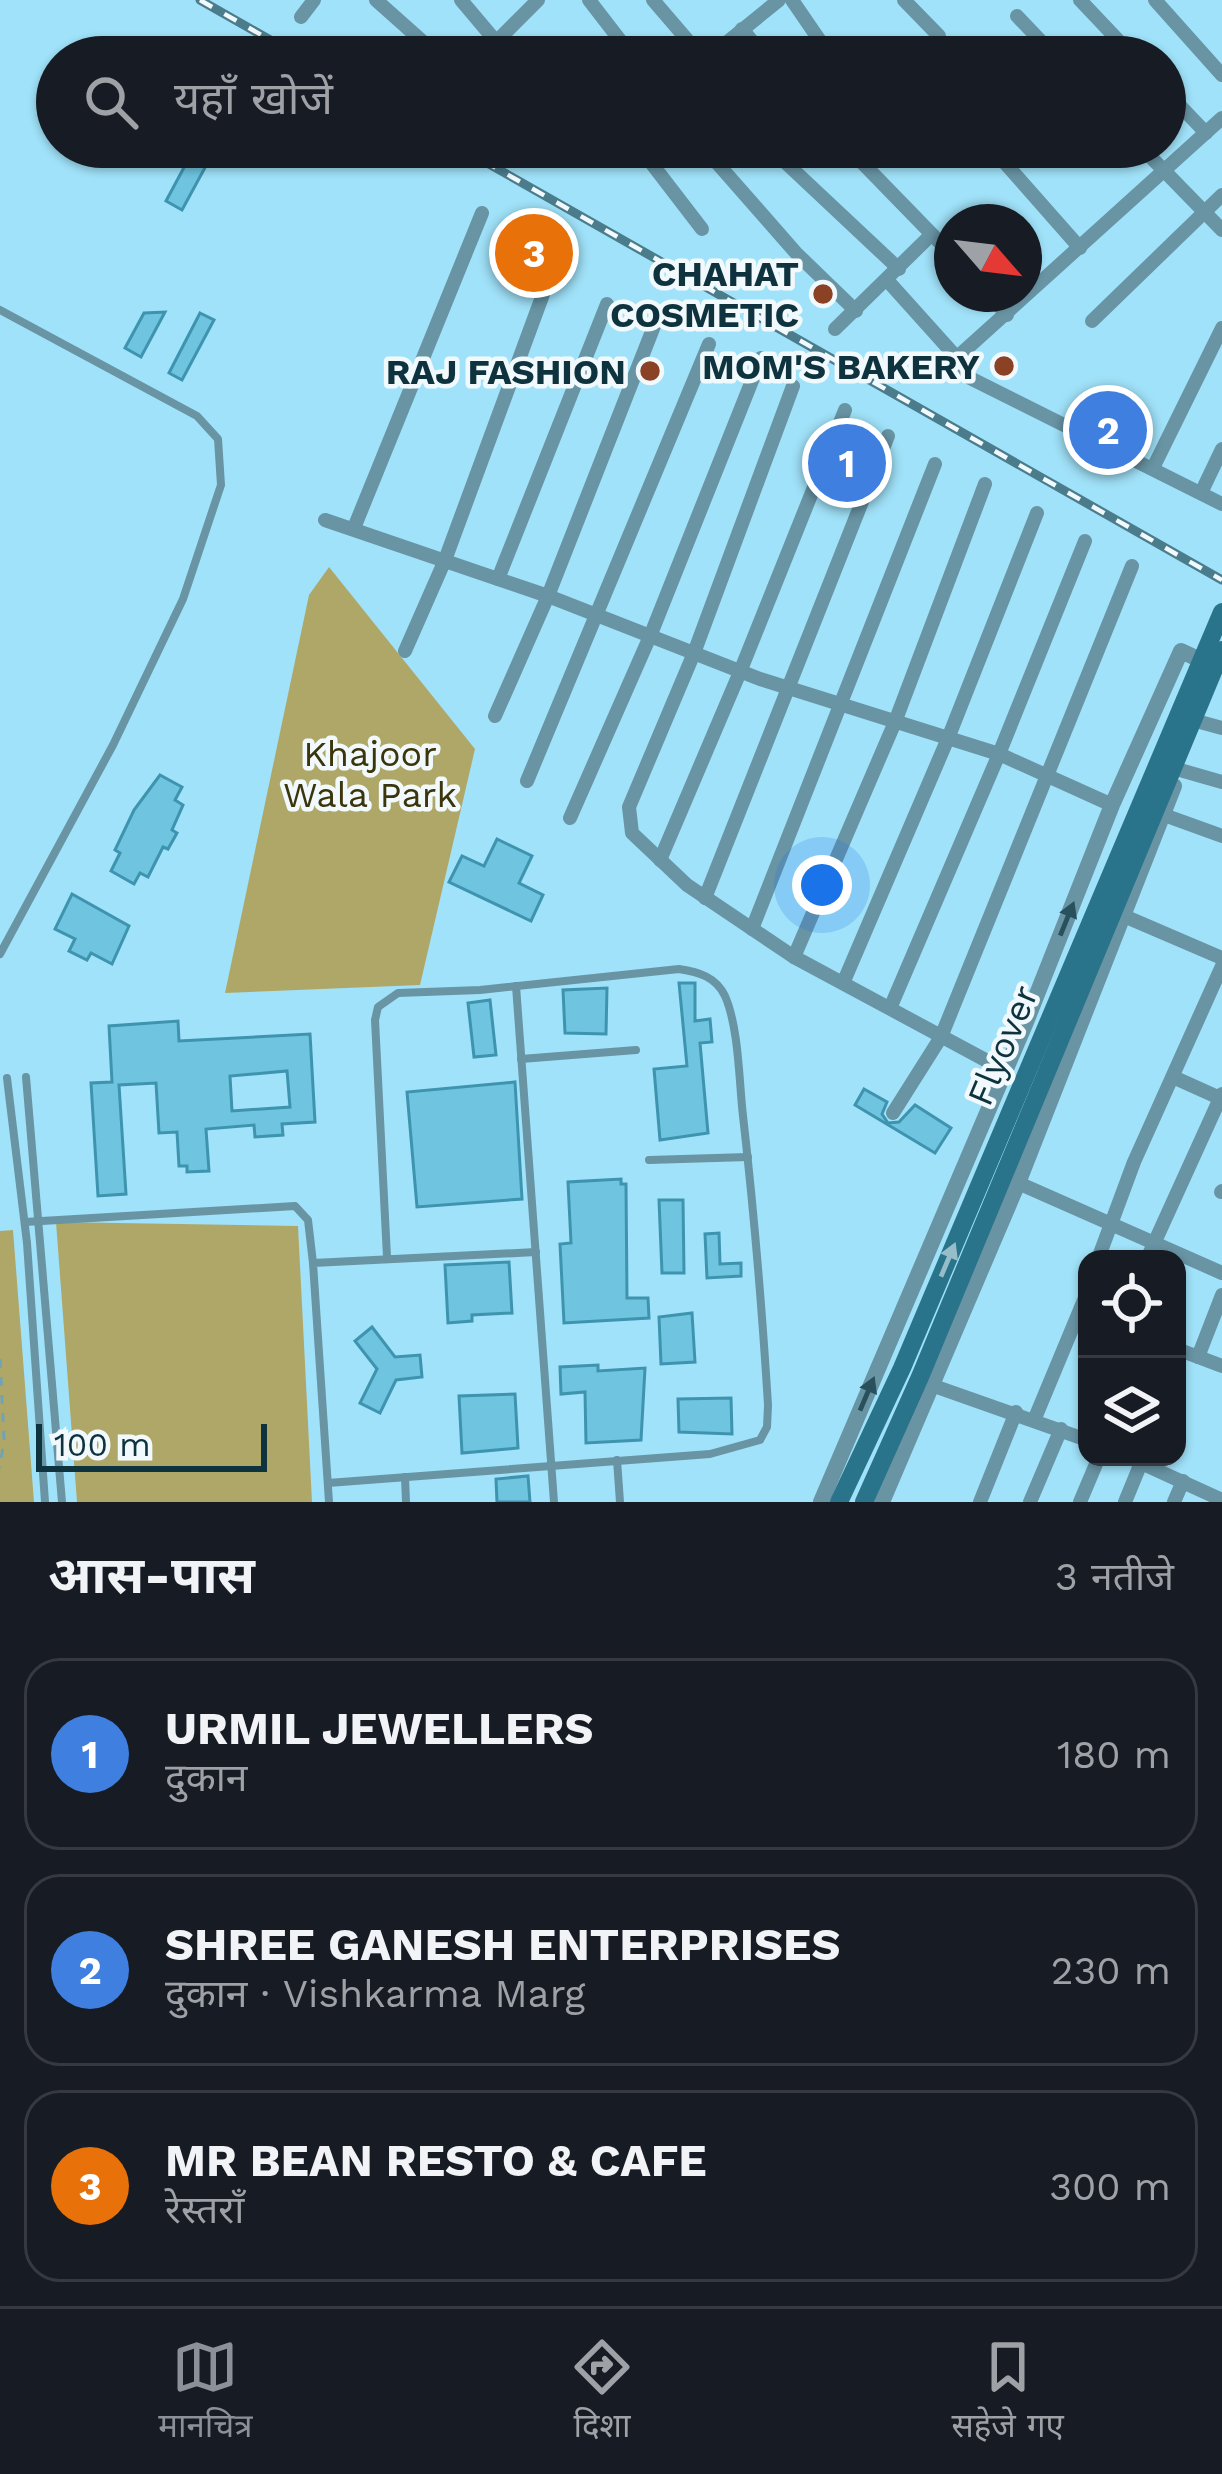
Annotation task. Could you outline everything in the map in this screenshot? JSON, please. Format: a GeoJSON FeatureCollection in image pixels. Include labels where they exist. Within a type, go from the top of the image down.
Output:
{"type":"FeatureCollection","features":[{"type":"Feature","properties":{"kind":"main road","name":"Flyover"},"geometry":{"type":"LineString","coordinates":[[839,1502],[902,1368],[1222,613]]}},
{"type":"Feature","properties":{"kind":"main road","name":"Flyover"},"geometry":{"type":"LineString","coordinates":[[864,1502],[1222,650]]}},
{"type":"Feature","properties":{"kind":"street"},"geometry":{"type":"LineString","coordinates":[[301,17],[314,0]]}},
{"type":"Feature","properties":{"kind":"street"},"geometry":{"type":"LineString","coordinates":[[376,0],[416,36]]}},
{"type":"Feature","properties":{"kind":"street"},"geometry":{"type":"LineString","coordinates":[[461,0],[492,36]]}},
{"type":"Feature","properties":{"kind":"street"},"geometry":{"type":"LineString","coordinates":[[589,0],[617,36]]}},
{"type":"Feature","properties":{"kind":"street"},"geometry":{"type":"LineString","coordinates":[[653,0],[686,36]]}},
{"type":"Feature","properties":{"kind":"street"},"geometry":{"type":"LineString","coordinates":[[791,0],[816,36]]}},
{"type":"Feature","properties":{"kind":"street"},"geometry":{"type":"LineString","coordinates":[[904,0],[940,36]]}},
{"type":"Feature","properties":{"kind":"street"},"geometry":{"type":"LineString","coordinates":[[1080,0],[1114,36]]}},
{"type":"Feature","properties":{"kind":"street"},"geometry":{"type":"LineString","coordinates":[[1155,0],[1222,76]]}},
{"type":"Feature","properties":{"kind":"street"},"geometry":{"type":"LineString","coordinates":[[501,36],[532,2]]}},
{"type":"Feature","properties":{"kind":"street"},"geometry":{"type":"LineString","coordinates":[[733,36],[769,3]]}},
{"type":"Feature","properties":{"kind":"street"},"geometry":{"type":"LineString","coordinates":[[1017,16],[1036,36]]}},
{"type":"Feature","properties":{"kind":"street"},"geometry":{"type":"LineString","coordinates":[[742,29],[748,36]]}},
{"type":"Feature","properties":{"kind":"street"},"geometry":{"type":"LineString","coordinates":[[1186,113],[1205,134]]}},
{"type":"Feature","properties":{"kind":"street"},"geometry":{"type":"LineString","coordinates":[[1186,152],[1222,118]]}},
{"type":"Feature","properties":{"kind":"street"},"geometry":{"type":"LineString","coordinates":[[655,168],[702,229]]}},
{"type":"Feature","properties":{"kind":"street"},"geometry":{"type":"LineString","coordinates":[[721,168],[797,254],[856,310]]}},
{"type":"Feature","properties":{"kind":"street"},"geometry":{"type":"LineString","coordinates":[[790,168],[893,274],[958,358]]}},
{"type":"Feature","properties":{"kind":"street"},"geometry":{"type":"LineString","coordinates":[[867,168],[934,238]]}},
{"type":"Feature","properties":{"kind":"street"},"geometry":{"type":"LineString","coordinates":[[1010,168],[1081,248]]}},
{"type":"Feature","properties":{"kind":"street"},"geometry":{"type":"LineString","coordinates":[[1162,168],[1222,230]]}},
{"type":"Feature","properties":{"kind":"street"},"geometry":{"type":"LineString","coordinates":[[1168,168],[958,358],[956,365],[962,374],[1222,504]]}},
{"type":"Feature","properties":{"kind":"street"},"geometry":{"type":"LineString","coordinates":[[1092,321],[1222,195]]}},
{"type":"Feature","properties":{"kind":"street"},"geometry":{"type":"LineString","coordinates":[[354,528],[482,213]]}},
{"type":"Feature","properties":{"kind":"street"},"geometry":{"type":"LineString","coordinates":[[835,329],[931,235]]}},
{"type":"Feature","properties":{"kind":"street"},"geometry":{"type":"LineString","coordinates":[[405,651],[445,560],[556,259]]}},
{"type":"Feature","properties":{"kind":"street"},"geometry":{"type":"LineString","coordinates":[[498,579],[607,304]]}},
{"type":"Feature","properties":{"kind":"street"},"geometry":{"type":"LineString","coordinates":[[1004,312],[1007,315]]}},
{"type":"Feature","properties":{"kind":"street"},"geometry":{"type":"LineString","coordinates":[[495,716],[548,596],[658,316]]}},
{"type":"Feature","properties":{"kind":"street"},"geometry":{"type":"LineString","coordinates":[[1153,468],[1222,328]]}},
{"type":"Feature","properties":{"kind":"street"},"geometry":{"type":"LineString","coordinates":[[527,781],[709,344]]}},
{"type":"Feature","properties":{"kind":"street"},"geometry":{"type":"LineString","coordinates":[[570,818],[651,634],[761,358]]}},
{"type":"Feature","properties":{"kind":"street"},"geometry":{"type":"LineString","coordinates":[[793,386],[694,653],[629,807],[628,822],[632,833],[705,898],[794,957],[1004,1070]]}},
{"type":"Feature","properties":{"kind":"street"},"geometry":{"type":"LineString","coordinates":[[660,860],[845,410]]}},
{"type":"Feature","properties":{"kind":"street"},"geometry":{"type":"LineString","coordinates":[[705,898],[888,436]]}},
{"type":"Feature","properties":{"kind":"street"},"geometry":{"type":"LineString","coordinates":[[1201,493],[1222,449]]}},
{"type":"Feature","properties":{"kind":"street"},"geometry":{"type":"LineString","coordinates":[[752,929],[935,464]]}},
{"type":"Feature","properties":{"kind":"street"},"geometry":{"type":"LineString","coordinates":[[794,957],[895,722],[985,484]]}},
{"type":"Feature","properties":{"kind":"street"},"geometry":{"type":"LineString","coordinates":[[844,981],[949,736],[1037,513]]}},
{"type":"Feature","properties":{"kind":"street"},"geometry":{"type":"LineString","coordinates":[[325,520],[599,614],[740,672],[999,754],[1112,805]]}},
{"type":"Feature","properties":{"kind":"street"},"geometry":{"type":"LineString","coordinates":[[891,1006],[1084,541]]}},
{"type":"Feature","properties":{"kind":"street"},"geometry":{"type":"LineString","coordinates":[[893,1114],[940,1037],[1132,566]]}},
{"type":"Feature","properties":{"kind":"street"},"geometry":{"type":"LineString","coordinates":[[821,1502],[1181,651],[1222,670],[1018,1183],[882,1502]]}},
{"type":"Feature","properties":{"kind":"street"},"geometry":{"type":"LineString","coordinates":[[1200,722],[1222,728]]}},
{"type":"Feature","properties":{"kind":"street"},"geometry":{"type":"LineString","coordinates":[[1026,1022],[1043,1017],[1052,1005],[1170,737],[1067,1010],[1073,1044]]}},
{"type":"Feature","properties":{"kind":"street"},"geometry":{"type":"LineString","coordinates":[[1180,770],[1222,782]]}},
{"type":"Feature","properties":{"kind":"street"},"geometry":{"type":"LineString","coordinates":[[1164,815],[1222,836]]}},
{"type":"Feature","properties":{"kind":"street"},"geometry":{"type":"LineString","coordinates":[[1101,1250],[1222,962],[1124,916]]}},
{"type":"Feature","properties":{"kind":"street"},"geometry":{"type":"LineString","coordinates":[[1015,1042],[1066,1063]]}},
{"type":"Feature","properties":{"kind":"street"},"geometry":{"type":"LineString","coordinates":[[1151,1250],[1221,1097],[1173,1078]]}},
{"type":"Feature","properties":{"kind":"street"},"geometry":{"type":"LineString","coordinates":[[1018,1183],[1110,1225],[1147,1250]]}},
{"type":"Feature","properties":{"kind":"street"},"geometry":{"type":"LineString","coordinates":[[1186,1263],[1222,1274]]}},
{"type":"Feature","properties":{"kind":"street"},"geometry":{"type":"LineString","coordinates":[[1198,1357],[1222,1295]]}},
{"type":"Feature","properties":{"kind":"street"},"geometry":{"type":"LineString","coordinates":[[1035,1418],[1078,1327]]}},
{"type":"Feature","properties":{"kind":"street"},"geometry":{"type":"LineString","coordinates":[[1186,1352],[1222,1366]]}},
{"type":"Feature","properties":{"kind":"street"},"geometry":{"type":"LineString","coordinates":[[934,1386],[1078,1436]]}},
{"type":"Feature","properties":{"kind":"street"},"geometry":{"type":"LineString","coordinates":[[980,1502],[1016,1412]]}},
{"type":"Feature","properties":{"kind":"street"},"geometry":{"type":"LineString","coordinates":[[1030,1502],[1061,1429]]}},
{"type":"Feature","properties":{"kind":"street"},"geometry":{"type":"LineString","coordinates":[[1080,1502],[1095,1466]]}},
{"type":"Feature","properties":{"kind":"street"},"geometry":{"type":"LineString","coordinates":[[1125,1502],[1134,1466]]}},
{"type":"Feature","properties":{"kind":"street"},"geometry":{"type":"LineString","coordinates":[[1149,1466],[1222,1500]]}},
{"type":"Feature","properties":{"kind":"street"},"geometry":{"type":"LineString","coordinates":[[1174,1502],[1183,1480]]}},
{"type":"Feature","properties":{"kind":"lane"},"geometry":{"type":"LineString","coordinates":[[0,310],[197,416],[209,426],[222,454],[216,508],[183,599],[112,745],[0,954]]}},
{"type":"Feature","properties":{"kind":"lane"},"geometry":{"type":"LineString","coordinates":[[328,1483],[710,1454],[760,1440],[767,1426],[759,1258],[737,1057],[725,998],[703,973],[680,969],[398,993],[377,1007],[387,1257]]}},
{"type":"Feature","properties":{"kind":"lane"},"geometry":{"type":"LineString","coordinates":[[516,986],[554,1502]]}},
{"type":"Feature","properties":{"kind":"lane"},"geometry":{"type":"LineString","coordinates":[[521,1059],[636,1050]]}},
{"type":"Feature","properties":{"kind":"lane"},"geometry":{"type":"LineString","coordinates":[[26,1077],[62,1502]]}},
{"type":"Feature","properties":{"kind":"lane"},"geometry":{"type":"LineString","coordinates":[[7,1078],[25,1222],[45,1502]]}},
{"type":"Feature","properties":{"kind":"lane"},"geometry":{"type":"LineString","coordinates":[[649,1160],[748,1157]]}},
{"type":"Feature","properties":{"kind":"lane"},"geometry":{"type":"LineString","coordinates":[[25,1222],[295,1206],[303,1210],[313,1263],[329,1502]]}},
{"type":"Feature","properties":{"kind":"lane"},"geometry":{"type":"LineString","coordinates":[[313,1263],[536,1252]]}},
{"type":"Feature","properties":{"kind":"lane"},"geometry":{"type":"LineString","coordinates":[[617,1460],[620,1502]]}},
{"type":"Feature","properties":{"kind":"lane"},"geometry":{"type":"LineString","coordinates":[[405,1477],[406,1502]]}},
{"type":"Feature","properties":{"kind":"path"},"geometry":{"type":"LineString","coordinates":[[0,1359],[4,1439],[0,1468]]}},
{"type":"Feature","properties":{"kind":"green space","name":"Khajoor Wala Park"},"geometry":{"type":"Polygon","coordinates":[[[329,567],[475,749],[420,985],[225,993],[309,595],[329,567]]]}},
{"type":"Feature","properties":{"kind":"green space"},"geometry":{"type":"Polygon","coordinates":[[[56,1222],[298,1226],[312,1502],[77,1502],[56,1222]]]}},
{"type":"Feature","properties":{"kind":"green space"},"geometry":{"type":"Polygon","coordinates":[[[13,1230],[34,1502],[0,1502],[0,1231],[13,1230]]]}},
{"type":"Feature","properties":{"kind":"building"},"geometry":{"type":"Polygon","coordinates":[[[184,168],[205,168],[182,210],[166,201],[184,168]]]}},
{"type":"Feature","properties":{"kind":"building"},"geometry":{"type":"Polygon","coordinates":[[[165,312],[141,357],[125,348],[144,313],[165,312]]]}},
{"type":"Feature","properties":{"kind":"building"},"geometry":{"type":"Polygon","coordinates":[[[200,313],[214,320],[182,380],[169,373],[200,313]]]}},
{"type":"Feature","properties":{"kind":"building"},"geometry":{"type":"Polygon","coordinates":[[[160,775],[182,787],[175,800],[183,805],[172,830],[177,833],[168,849],[163,847],[148,877],[140,873],[134,884],[111,871],[120,853],[115,850],[134,810],[160,775]]]}},
{"type":"Feature","properties":{"kind":"building"},"geometry":{"type":"Polygon","coordinates":[[[497,839],[532,856],[519,883],[543,895],[531,921],[449,882],[462,856],[484,866],[497,839]]]}},
{"type":"Feature","properties":{"kind":"building"},"geometry":{"type":"Polygon","coordinates":[[[72,894],[129,926],[112,964],[91,953],[87,960],[69,951],[75,939],[55,929],[72,894]]]}},
{"type":"Feature","properties":{"kind":"building"},"geometry":{"type":"Polygon","coordinates":[[[679,983],[695,983],[695,1021],[710,1019],[712,1042],[700,1043],[708,1133],[660,1140],[654,1069],[687,1066],[679,983]]]}},
{"type":"Feature","properties":{"kind":"building"},"geometry":{"type":"Polygon","coordinates":[[[607,988],[606,1034],[565,1033],[563,990],[607,988]]]}},
{"type":"Feature","properties":{"kind":"building"},"geometry":{"type":"Polygon","coordinates":[[[490,1000],[496,1055],[474,1057],[468,1003],[490,1000]]]}},
{"type":"Feature","properties":{"kind":"building"},"geometry":{"type":"Polygon","coordinates":[[[178,1021],[179,1041],[310,1034],[315,1122],[282,1124],[283,1135],[255,1137],[254,1125],[206,1129],[209,1171],[187,1172],[187,1166],[179,1166],[177,1132],[159,1133],[156,1083],[119,1085],[126,1194],[98,1196],[91,1083],[112,1082],[109,1026],[178,1021]],[[287,1071],[230,1076],[232,1111],[290,1107],[287,1071]]]}},
{"type":"Feature","properties":{"kind":"building"},"geometry":{"type":"Polygon","coordinates":[[[515,1082],[522,1199],[417,1207],[407,1092],[515,1082]]]}},
{"type":"Feature","properties":{"kind":"building"},"geometry":{"type":"Polygon","coordinates":[[[864,1089],[887,1102],[882,1114],[888,1123],[899,1122],[915,1105],[951,1128],[935,1153],[855,1105],[864,1089]]]}},
{"type":"Feature","properties":{"kind":"building"},"geometry":{"type":"Polygon","coordinates":[[[621,1179],[626,1184],[627,1298],[648,1298],[649,1318],[564,1323],[560,1244],[571,1243],[568,1182],[621,1179]]]}},
{"type":"Feature","properties":{"kind":"building"},"geometry":{"type":"Polygon","coordinates":[[[659,1200],[683,1200],[684,1273],[662,1273],[659,1200]]]}},
{"type":"Feature","properties":{"kind":"building"},"geometry":{"type":"Polygon","coordinates":[[[719,1233],[720,1264],[741,1263],[741,1276],[707,1278],[705,1234],[719,1233]]]}},
{"type":"Feature","properties":{"kind":"building"},"geometry":{"type":"Polygon","coordinates":[[[509,1262],[512,1313],[472,1315],[472,1321],[448,1323],[445,1265],[509,1262]]]}},
{"type":"Feature","properties":{"kind":"building"},"geometry":{"type":"Polygon","coordinates":[[[692,1313],[695,1362],[661,1364],[659,1317],[692,1313]]]}},
{"type":"Feature","properties":{"kind":"building"},"geometry":{"type":"Polygon","coordinates":[[[372,1327],[395,1357],[420,1355],[422,1377],[396,1380],[380,1413],[360,1403],[377,1369],[355,1341],[372,1327]]]}},
{"type":"Feature","properties":{"kind":"building"},"geometry":{"type":"Polygon","coordinates":[[[598,1365],[598,1371],[645,1368],[641,1440],[586,1443],[585,1392],[561,1394],[560,1367],[598,1365]]]}},
{"type":"Feature","properties":{"kind":"building"},"geometry":{"type":"Polygon","coordinates":[[[515,1394],[518,1448],[462,1453],[459,1396],[515,1394]]]}},
{"type":"Feature","properties":{"kind":"building"},"geometry":{"type":"Polygon","coordinates":[[[731,1398],[732,1434],[679,1432],[678,1399],[731,1398]]]}},
{"type":"Feature","properties":{"kind":"building"},"geometry":{"type":"Polygon","coordinates":[[[528,1476],[530,1502],[497,1502],[496,1479],[528,1476]]]}},
{"type":"Feature","properties":{"kind":"railway"},"geometry":{"type":"LineString","coordinates":[[200,0],[263,36]]}},
{"type":"Feature","properties":{"kind":"railway"},"geometry":{"type":"LineString","coordinates":[[496,168],[1222,580]]}},
{"type":"Feature","properties":{"kind":"place","name":"MR BEAN RESTO & CAFE"},"geometry":{"type":"Point","coordinates":[534,253]}},
{"type":"Feature","properties":{"kind":"place","name":"CHAHAT COSMETIC"},"geometry":{"type":"Point","coordinates":[823,294]}},
{"type":"Feature","properties":{"kind":"place","name":"MOM'S BAKERY"},"geometry":{"type":"Point","coordinates":[1004,366]}},
{"type":"Feature","properties":{"kind":"place","name":"RAJ FASHION"},"geometry":{"type":"Point","coordinates":[650,371]}},
{"type":"Feature","properties":{"kind":"place","name":"SHREE GANESH ENTERPRISES"},"geometry":{"type":"Point","coordinates":[1108,430]}},
{"type":"Feature","properties":{"kind":"place","name":"URMIL JEWELLERS"},"geometry":{"type":"Point","coordinates":[847,463]}}]}
